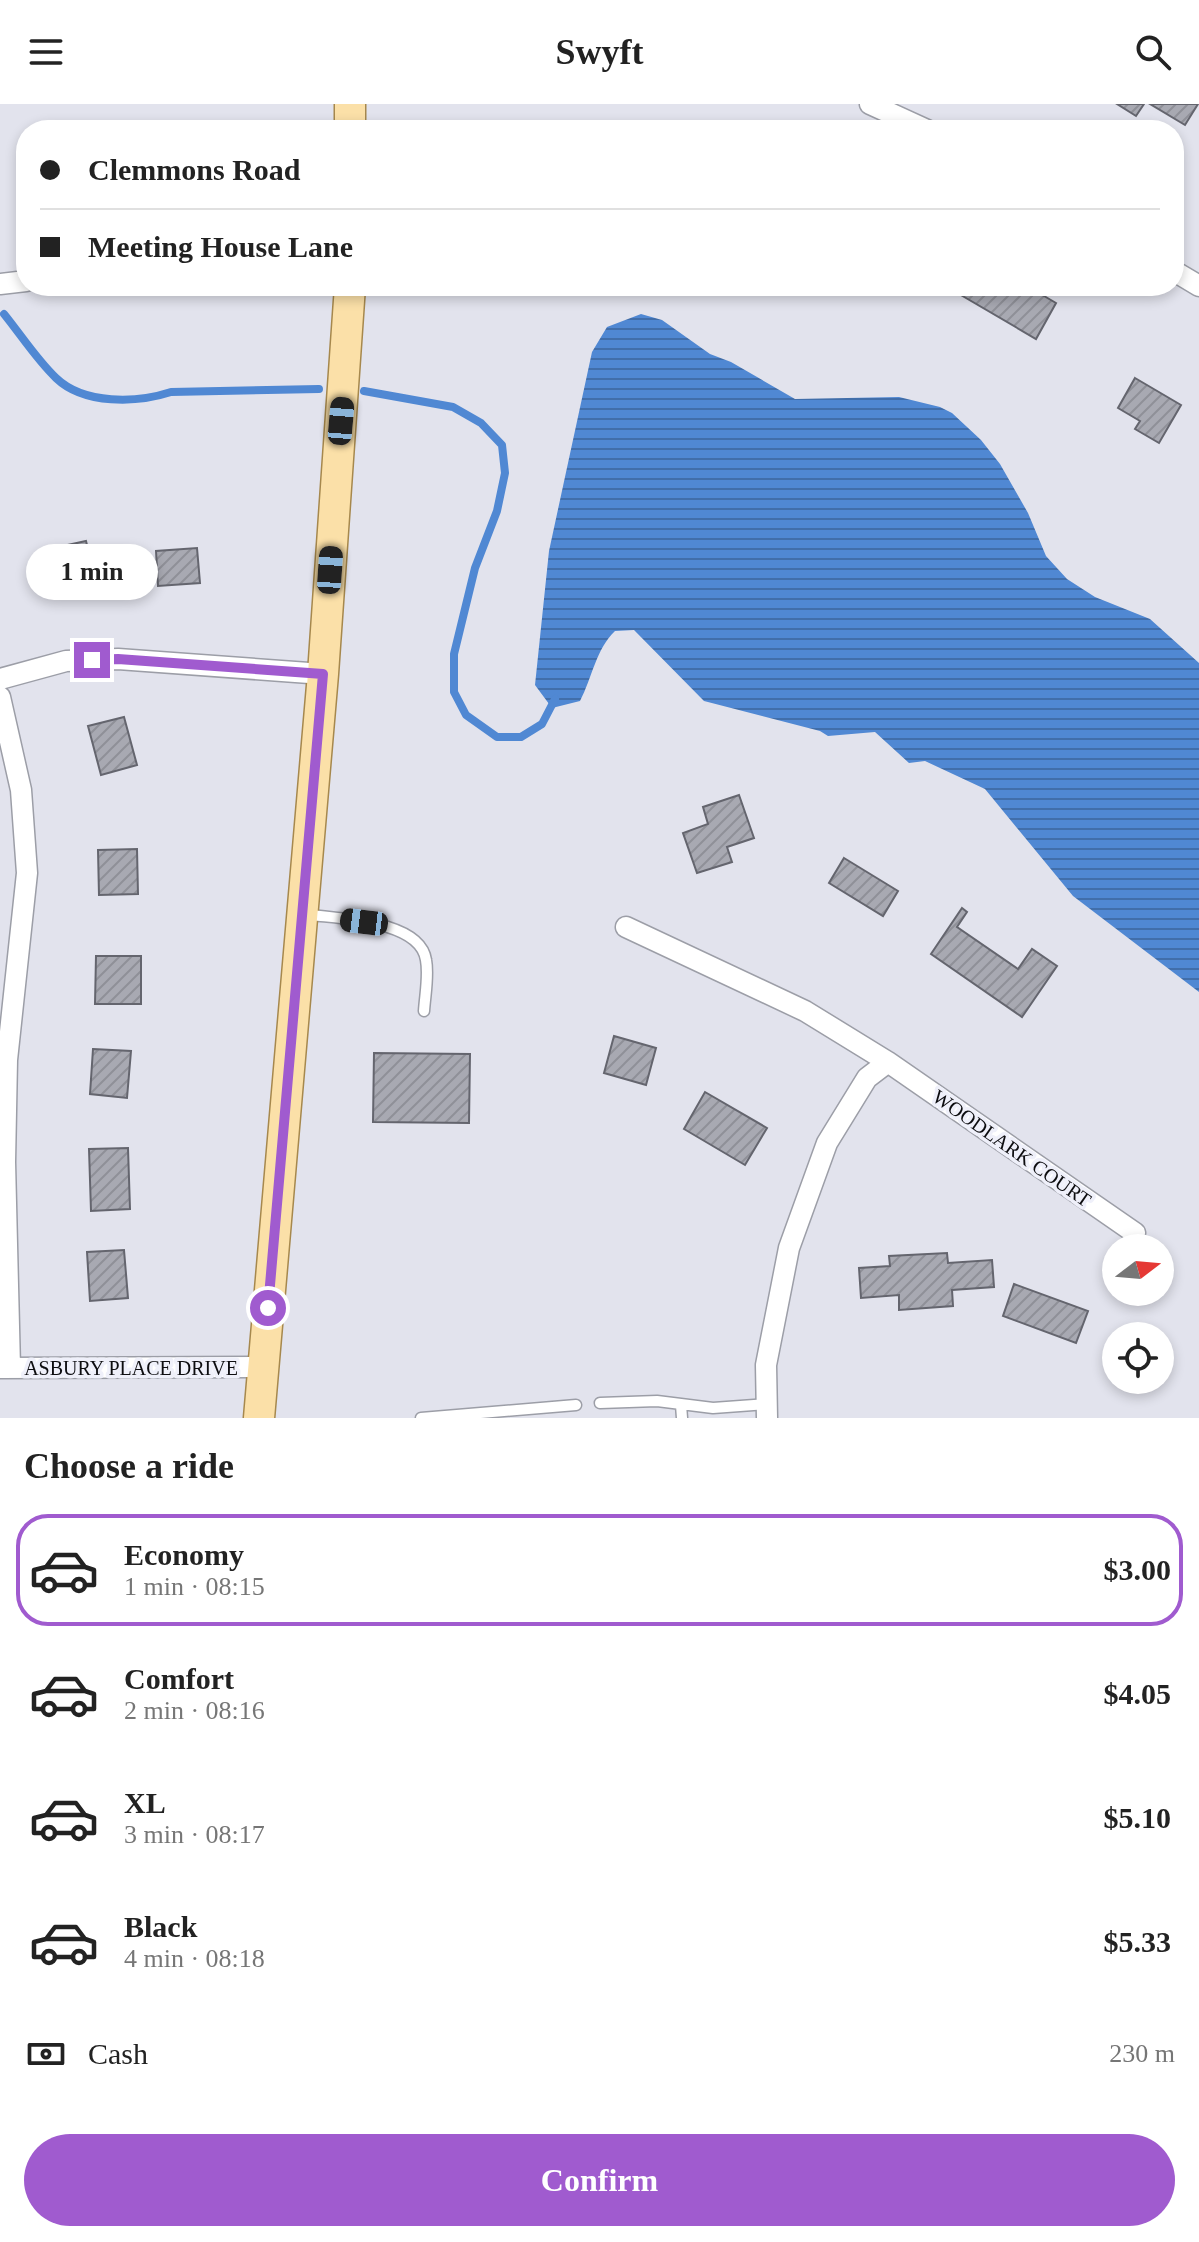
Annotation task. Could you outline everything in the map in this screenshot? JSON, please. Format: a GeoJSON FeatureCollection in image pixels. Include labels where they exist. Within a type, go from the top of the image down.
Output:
{"type":"FeatureCollection","features":[{"type":"Feature","properties":{"kind":"main road"},"geometry":{"type":"LineString","coordinates":[[259,1418],[323,674],[349,296]]}},
{"type":"Feature","properties":{"kind":"street"},"geometry":{"type":"LineString","coordinates":[[870,104],[905,120]]}},
{"type":"Feature","properties":{"kind":"street"},"geometry":{"type":"LineString","coordinates":[[0,679],[66,661],[118,659],[323,674]]}},
{"type":"Feature","properties":{"kind":"street"},"geometry":{"type":"LineString","coordinates":[[0,697],[21,790],[27,873],[7,1060],[5,1368]]}},
{"type":"Feature","properties":{"kind":"street","name":"WOODLARK COURT"},"geometry":{"type":"LineString","coordinates":[[626,927],[805,1011],[888,1062],[1135,1233]]}},
{"type":"Feature","properties":{"kind":"street"},"geometry":{"type":"LineString","coordinates":[[767,1411],[766,1365],[789,1248],[827,1143],[867,1078],[888,1062]]}},
{"type":"Feature","properties":{"kind":"street","name":"ASBURY PLACE DRIVE"},"geometry":{"type":"LineString","coordinates":[[5,1368],[263,1367]]}},
{"type":"Feature","properties":{"kind":"lane"},"geometry":{"type":"LineString","coordinates":[[302,914],[394,927],[414,940],[426,958],[424,1011]]}},
{"type":"Feature","properties":{"kind":"lane"},"geometry":{"type":"LineString","coordinates":[[600,1403],[657,1401],[767,1411]]}},
{"type":"Feature","properties":{"kind":"lane"},"geometry":{"type":"LineString","coordinates":[[421,1418],[576,1405]]}},
{"type":"Feature","properties":{"kind":"lane"},"geometry":{"type":"LineString","coordinates":[[681,1405],[682,1418]]}},
{"type":"Feature","properties":{"kind":"water"},"geometry":{"type":"Polygon","coordinates":[[[641,314],[662,320],[710,354],[731,362],[795,399],[899,397],[952,413],[981,440],[1000,464],[1028,513],[1046,556],[1067,579],[1095,597],[1150,619],[1199,663],[1199,992],[1073,896],[985,789],[925,761],[909,763],[875,732],[828,736],[820,731],[704,701],[634,630],[615,631],[609,638],[580,701],[552,708],[535,685],[549,551],[592,352],[607,327],[641,314]]]}},
{"type":"Feature","properties":{"kind":"building"},"geometry":{"type":"Polygon","coordinates":[[[1117,104],[1144,104],[1136,116],[1117,104]]]}},
{"type":"Feature","properties":{"kind":"building"},"geometry":{"type":"Polygon","coordinates":[[[1150,104],[1198,104],[1185,125],[1184,120],[1177,120],[1150,104]]]}},
{"type":"Feature","properties":{"kind":"building"},"geometry":{"type":"Polygon","coordinates":[[[963,296],[1044,296],[1056,303],[1036,339],[963,296]]]}},
{"type":"Feature","properties":{"kind":"building"},"geometry":{"type":"Polygon","coordinates":[[[1135,378],[1181,405],[1159,443],[1135,429],[1140,421],[1118,408],[1135,378]]]}},
{"type":"Feature","properties":{"kind":"building"},"geometry":{"type":"Polygon","coordinates":[[[86,541],[96,582],[49,592],[40,551],[86,541]]]}},
{"type":"Feature","properties":{"kind":"building"},"geometry":{"type":"Polygon","coordinates":[[[197,548],[200,583],[158,586],[156,551],[197,548]]]}},
{"type":"Feature","properties":{"kind":"building"},"geometry":{"type":"Polygon","coordinates":[[[124,717],[137,765],[101,775],[88,726],[124,717]]]}},
{"type":"Feature","properties":{"kind":"building"},"geometry":{"type":"Polygon","coordinates":[[[739,795],[754,838],[727,847],[732,862],[697,873],[683,833],[708,824],[703,807],[739,795]]]}},
{"type":"Feature","properties":{"kind":"building"},"geometry":{"type":"Polygon","coordinates":[[[137,849],[138,894],[99,895],[98,850],[137,849]]]}},
{"type":"Feature","properties":{"kind":"building"},"geometry":{"type":"Polygon","coordinates":[[[844,858],[898,891],[883,916],[829,883],[844,858]]]}},
{"type":"Feature","properties":{"kind":"building"},"geometry":{"type":"Polygon","coordinates":[[[962,908],[967,912],[957,927],[1018,969],[1032,949],[1057,966],[1022,1017],[931,954],[962,908]]]}},
{"type":"Feature","properties":{"kind":"building"},"geometry":{"type":"Polygon","coordinates":[[[96,956],[141,956],[141,1004],[95,1004],[96,956]]]}},
{"type":"Feature","properties":{"kind":"building"},"geometry":{"type":"Polygon","coordinates":[[[614,1036],[656,1048],[646,1085],[604,1073],[614,1036]]]}},
{"type":"Feature","properties":{"kind":"building"},"geometry":{"type":"Polygon","coordinates":[[[93,1049],[131,1051],[127,1098],[90,1094],[93,1049]]]}},
{"type":"Feature","properties":{"kind":"building"},"geometry":{"type":"Polygon","coordinates":[[[374,1053],[470,1054],[469,1123],[373,1122],[374,1053]]]}},
{"type":"Feature","properties":{"kind":"building"},"geometry":{"type":"Polygon","coordinates":[[[705,1092],[767,1128],[745,1165],[684,1129],[705,1092]]]}},
{"type":"Feature","properties":{"kind":"building"},"geometry":{"type":"Polygon","coordinates":[[[128,1148],[130,1209],[91,1211],[89,1149],[128,1148]]]}},
{"type":"Feature","properties":{"kind":"building"},"geometry":{"type":"Polygon","coordinates":[[[124,1250],[128,1298],[90,1301],[87,1252],[124,1250]]]}},
{"type":"Feature","properties":{"kind":"building"},"geometry":{"type":"Polygon","coordinates":[[[947,1253],[948,1263],[992,1260],[994,1287],[952,1290],[953,1306],[899,1310],[899,1295],[861,1298],[859,1268],[890,1266],[889,1256],[947,1253]]]}},
{"type":"Feature","properties":{"kind":"building"},"geometry":{"type":"Polygon","coordinates":[[[1014,1284],[1088,1311],[1076,1343],[1003,1316],[1014,1284]]]}},
{"type":"Feature","properties":{"kind":"waterway"},"geometry":{"type":"LineString","coordinates":[[4,314],[56,378],[68,387],[96,397],[127,400],[171,392],[319,389]]}},
{"type":"Feature","properties":{"kind":"waterway"},"geometry":{"type":"LineString","coordinates":[[364,391],[453,407],[481,423],[502,445],[505,473],[497,511],[475,568],[454,654],[454,692],[466,715],[497,737],[521,737],[542,724],[555,699]]}},
{"type":"Feature","properties":{"kind":"route"},"geometry":{"type":"LineString","coordinates":[[92,660],[118,659],[323,674],[268,1308]]}}]}
